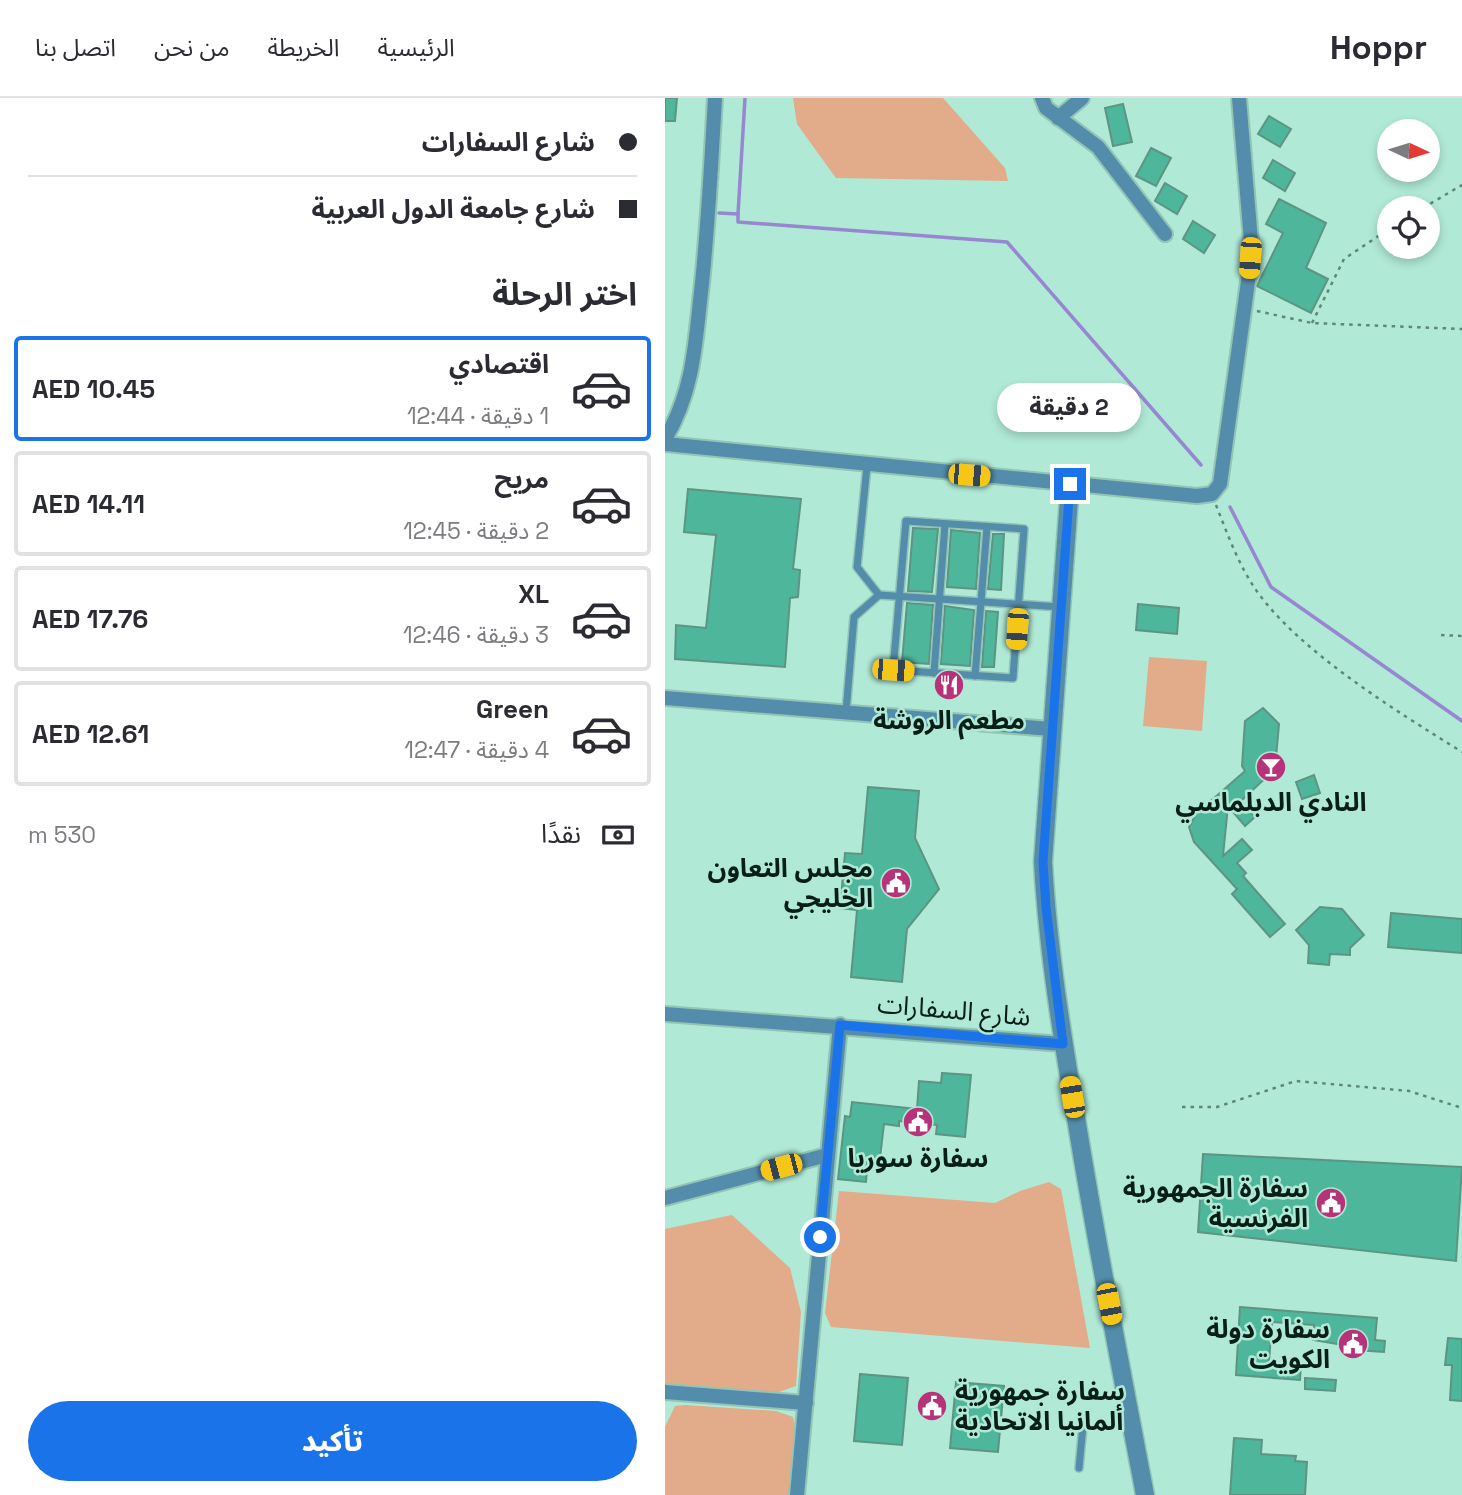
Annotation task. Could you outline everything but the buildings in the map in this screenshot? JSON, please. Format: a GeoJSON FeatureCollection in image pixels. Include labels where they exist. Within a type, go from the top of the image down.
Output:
{"type":"FeatureCollection","features":[{"type":"Feature","properties":{"kind":"street"},"geometry":{"type":"LineString","coordinates":[[715,98],[705,258],[693,363],[680,414],[665,442],[867,466],[1197,496],[1212,494],[1220,485],[1244,309],[1251,241],[1239,98]]}},
{"type":"Feature","properties":{"kind":"street"},"geometry":{"type":"LineString","coordinates":[[1042,98],[1046,108],[1098,147],[1165,233]]}},
{"type":"Feature","properties":{"kind":"street"},"geometry":{"type":"LineString","coordinates":[[1058,118],[1082,98]]}},
{"type":"Feature","properties":{"kind":"street"},"geometry":{"type":"LineString","coordinates":[[1070,484],[1043,862],[1046,907],[1063,1044],[1145,1495]]}},
{"type":"Feature","properties":{"kind":"street"},"geometry":{"type":"LineString","coordinates":[[665,698],[1051,729]]}},
{"type":"Feature","properties":{"kind":"street","name":"شارع السفارات"},"geometry":{"type":"LineString","coordinates":[[665,1014],[840,1025],[1063,1044]]}},
{"type":"Feature","properties":{"kind":"street","name":"شارع السفارات"},"geometry":{"type":"LineString","coordinates":[[797,1495],[840,1025]]}},
{"type":"Feature","properties":{"kind":"street"},"geometry":{"type":"LineString","coordinates":[[665,1198],[827,1154]]}},
{"type":"Feature","properties":{"kind":"street"},"geometry":{"type":"LineString","coordinates":[[665,1392],[806,1404]]}},
{"type":"Feature","properties":{"kind":"lane"},"geometry":{"type":"LineString","coordinates":[[867,466],[857,567],[879,596]]}},
{"type":"Feature","properties":{"kind":"lane"},"geometry":{"type":"LineString","coordinates":[[906,522],[945,524],[1024,529],[1013,678],[893,670],[906,522]]}},
{"type":"Feature","properties":{"kind":"lane"},"geometry":{"type":"LineString","coordinates":[[934,673],[945,524]]}},
{"type":"Feature","properties":{"kind":"lane"},"geometry":{"type":"LineString","coordinates":[[975,676],[987,527]]}},
{"type":"Feature","properties":{"kind":"lane"},"geometry":{"type":"LineString","coordinates":[[846,712],[854,617],[879,596],[1061,607]]}},
{"type":"Feature","properties":{"kind":"lane"},"geometry":{"type":"LineString","coordinates":[[1079,1468],[1083,1426]]}},
{"type":"Feature","properties":{"kind":"path"},"geometry":{"type":"LineString","coordinates":[[1440,198],[1462,185]]}},
{"type":"Feature","properties":{"kind":"path"},"geometry":{"type":"LineString","coordinates":[[1312,323],[1344,259],[1377,237]]}},
{"type":"Feature","properties":{"kind":"path"},"geometry":{"type":"LineString","coordinates":[[1244,309],[1312,323],[1462,329]]}},
{"type":"Feature","properties":{"kind":"path"},"geometry":{"type":"LineString","coordinates":[[1212,494],[1230,540],[1254,587],[1287,627],[1390,708],[1462,752]]}},
{"type":"Feature","properties":{"kind":"path"},"geometry":{"type":"LineString","coordinates":[[1441,635],[1462,636]]}},
{"type":"Feature","properties":{"kind":"path"},"geometry":{"type":"LineString","coordinates":[[1182,1107],[1217,1107],[1296,1081],[1409,1091],[1462,1108]]}},
{"type":"Feature","properties":{"kind":"shaded area"},"geometry":{"type":"Polygon","coordinates":[[[793,98],[943,98],[1005,168],[1008,181],[836,178],[797,124],[793,98]]]}},
{"type":"Feature","properties":{"kind":"shaded area"},"geometry":{"type":"Polygon","coordinates":[[[1149,657],[1207,661],[1202,731],[1143,726],[1149,657]]]}},
{"type":"Feature","properties":{"kind":"shaded area"},"geometry":{"type":"Polygon","coordinates":[[[1049,1182],[1061,1189],[1090,1348],[831,1327],[825,1313],[839,1191],[995,1203],[1020,1191],[1049,1182]]]}},
{"type":"Feature","properties":{"kind":"shaded area"},"geometry":{"type":"Polygon","coordinates":[[[732,1215],[790,1268],[801,1312],[796,1386],[776,1393],[665,1384],[665,1229],[732,1215]]]}},
{"type":"Feature","properties":{"kind":"shaded area"},"geometry":{"type":"Polygon","coordinates":[[[675,1406],[776,1411],[793,1417],[796,1431],[789,1495],[665,1495],[665,1427],[675,1406]]]}},
{"type":"Feature","properties":{"kind":"waterway"},"geometry":{"type":"LineString","coordinates":[[738,214],[745,98]]}},
{"type":"Feature","properties":{"kind":"waterway"},"geometry":{"type":"LineString","coordinates":[[719,213],[738,214],[738,222],[1007,242],[1201,465]]}},
{"type":"Feature","properties":{"kind":"waterway"},"geometry":{"type":"LineString","coordinates":[[1230,507],[1271,587],[1462,721]]}},
{"type":"Feature","properties":{"kind":"place","name":"مطعم الروشة"},"geometry":{"type":"Point","coordinates":[949,685]}},
{"type":"Feature","properties":{"kind":"place","name":"النادي الدبلماسي"},"geometry":{"type":"Point","coordinates":[1271,767]}},
{"type":"Feature","properties":{"kind":"place","name":"مجلس التعاون الخليجي"},"geometry":{"type":"Point","coordinates":[896,883]}},
{"type":"Feature","properties":{"kind":"place","name":"سفارة سوريا"},"geometry":{"type":"Point","coordinates":[918,1122]}},
{"type":"Feature","properties":{"kind":"place","name":"سفارة الجمهورية الفرنسية"},"geometry":{"type":"Point","coordinates":[1331,1203]}},
{"type":"Feature","properties":{"kind":"place","name":"سفارة دولة الكويت"},"geometry":{"type":"Point","coordinates":[1353,1344]}},
{"type":"Feature","properties":{"kind":"place","name":"سفارة جمهورية ألمانيا الاتحادية"},"geometry":{"type":"Point","coordinates":[932,1406]}},
{"type":"Feature","properties":{"kind":"route"},"geometry":{"type":"LineString","coordinates":[[820,1237],[840,1025],[1063,1044],[1043,862],[1070,484]]}}]}
